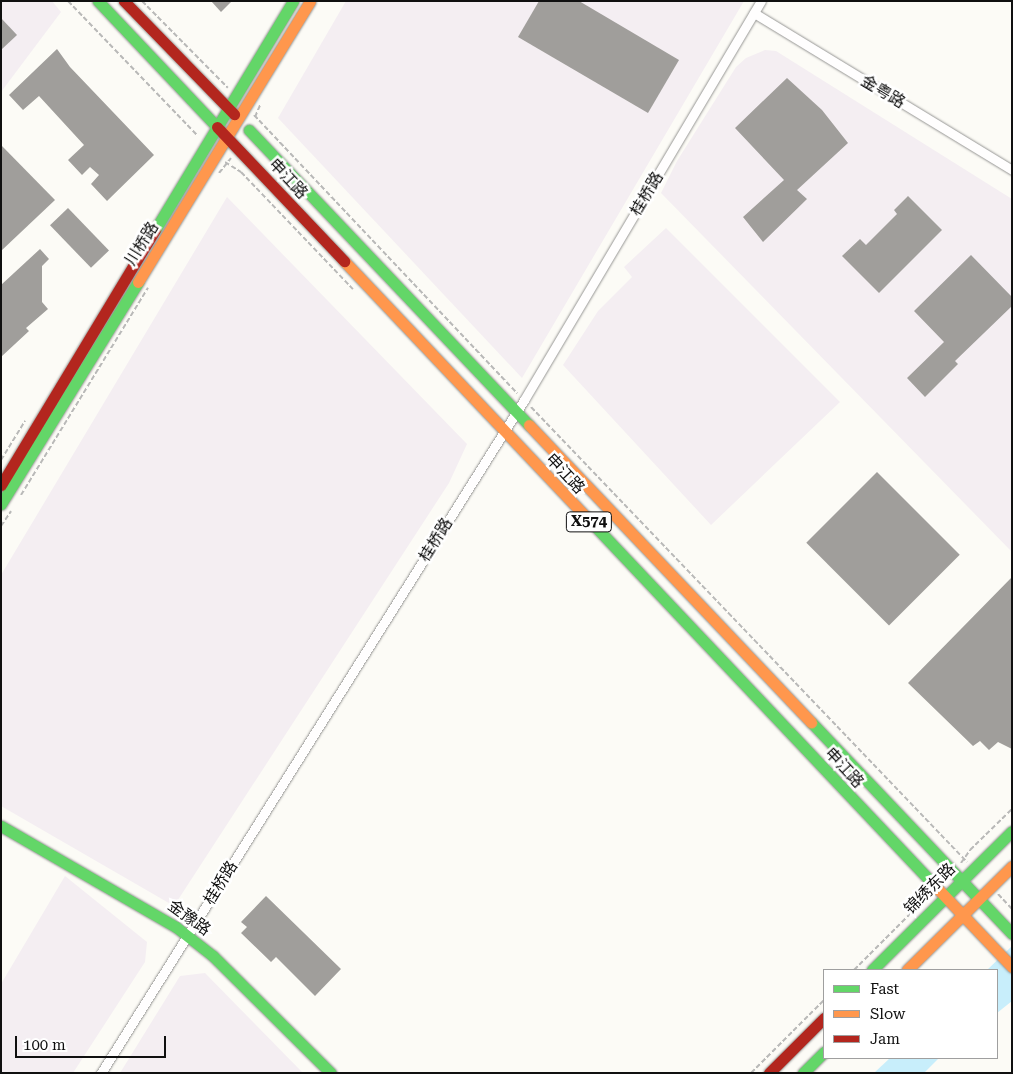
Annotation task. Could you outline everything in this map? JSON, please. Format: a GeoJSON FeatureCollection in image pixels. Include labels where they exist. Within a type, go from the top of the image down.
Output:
{"type":"FeatureCollection","features":[{"type":"Feature","properties":{"kind":"main road","name":"申江路"},"geometry":{"type":"LineString","coordinates":[[98,1],[504,432],[941,901],[963,916],[1012,967]]}},
{"type":"Feature","properties":{"kind":"main road","name":"申江路"},"geometry":{"type":"LineString","coordinates":[[124,1],[229,108],[1010,932]]}},
{"type":"Feature","properties":{"kind":"main road","name":"川桥路"},"geometry":{"type":"LineString","coordinates":[[1,485],[293,1]]}},
{"type":"Feature","properties":{"kind":"main road","name":"川桥路"},"geometry":{"type":"LineString","coordinates":[[1,504],[310,1]]}},
{"type":"Feature","properties":{"kind":"main road","name":"金豫路"},"geometry":{"type":"LineString","coordinates":[[1,826],[188,935],[331,1073]]}},
{"type":"Feature","properties":{"kind":"main road","name":"锦绣东路"},"geometry":{"type":"LineString","coordinates":[[873,969],[1012,831]]}},
{"type":"Feature","properties":{"kind":"main road"},"geometry":{"type":"LineString","coordinates":[[908,969],[1012,866]]}},
{"type":"Feature","properties":{"kind":"main road"},"geometry":{"type":"LineString","coordinates":[[769,1073],[823,1019]]}},
{"type":"Feature","properties":{"kind":"main road"},"geometry":{"type":"LineString","coordinates":[[803,1073],[823,1053]]}},
{"type":"Feature","properties":{"kind":"street","name":"桂桥路"},"geometry":{"type":"LineString","coordinates":[[101,1073],[524,400],[762,1]]}},
{"type":"Feature","properties":{"kind":"street","name":"金粤路"},"geometry":{"type":"LineString","coordinates":[[754,13],[1012,170]]}},
{"type":"Feature","properties":{"kind":"path"},"geometry":{"type":"LineString","coordinates":[[68,1],[207,145]]}},
{"type":"Feature","properties":{"kind":"path"},"geometry":{"type":"LineString","coordinates":[[142,1],[236,96]]}},
{"type":"Feature","properties":{"kind":"path"},"geometry":{"type":"LineString","coordinates":[[249,130],[265,97]]}},
{"type":"Feature","properties":{"kind":"path"},"geometry":{"type":"LineString","coordinates":[[247,106],[524,400],[974,868]]}},
{"type":"Feature","properties":{"kind":"path"},"geometry":{"type":"LineString","coordinates":[[216,176],[228,164],[237,148]]}},
{"type":"Feature","properties":{"kind":"path"},"geometry":{"type":"LineString","coordinates":[[216,154],[241,172],[357,294]]}},
{"type":"Feature","properties":{"kind":"path"},"geometry":{"type":"LineString","coordinates":[[16,502],[151,283]]}},
{"type":"Feature","properties":{"kind":"path"},"geometry":{"type":"LineString","coordinates":[[1,526],[11,510]]}},
{"type":"Feature","properties":{"kind":"path"},"geometry":{"type":"LineString","coordinates":[[992,887],[1012,909]]}},
{"type":"Feature","properties":{"kind":"path"},"geometry":{"type":"LineString","coordinates":[[924,891],[941,901]]}},
{"type":"Feature","properties":{"kind":"path"},"geometry":{"type":"LineString","coordinates":[[751,1073],[823,1001]]}},
{"type":"Feature","properties":{"kind":"shaded area"},"geometry":{"type":"Polygon","coordinates":[[[1,1],[52,1],[61,12],[1,92],[1,1]]]}},
{"type":"Feature","properties":{"kind":"shaded area"},"geometry":{"type":"Polygon","coordinates":[[[346,1],[744,1],[522,378],[278,118],[346,1]]]}},
{"type":"Feature","properties":{"kind":"shaded area"},"geometry":{"type":"Polygon","coordinates":[[[765,50],[776,51],[1012,199],[1012,552],[661,193],[677,161],[736,67],[746,58],[765,50]]]}},
{"type":"Feature","properties":{"kind":"shaded area"},"geometry":{"type":"Polygon","coordinates":[[[227,197],[467,444],[449,483],[174,906],[1,806],[1,575],[227,197]]]}},
{"type":"Feature","properties":{"kind":"shaded area"},"geometry":{"type":"Polygon","coordinates":[[[666,228],[840,402],[711,525],[563,365],[598,311],[632,277],[624,267],[666,228]]]}},
{"type":"Feature","properties":{"kind":"shaded area"},"geometry":{"type":"Polygon","coordinates":[[[65,876],[147,942],[145,962],[73,1073],[1,1073],[1,984],[65,876]]]}},
{"type":"Feature","properties":{"kind":"shaded area"},"geometry":{"type":"Polygon","coordinates":[[[205,973],[303,1073],[120,1073],[180,976],[205,973]]]}},
{"type":"Feature","properties":{"kind":"water"},"geometry":{"type":"Polygon","coordinates":[[[1012,946],[1012,1001],[998,1012],[998,969],[988,969],[1012,946]]]}},
{"type":"Feature","properties":{"kind":"water"},"geometry":{"type":"Polygon","coordinates":[[[889,1059],[938,1059],[924,1073],[874,1073],[889,1059]]]}},
{"type":"Feature","properties":{"kind":"building"},"geometry":{"type":"Polygon","coordinates":[[[211,1],[232,1],[221,12],[211,1]]]}},
{"type":"Feature","properties":{"kind":"building"},"geometry":{"type":"Polygon","coordinates":[[[539,1],[579,1],[679,60],[648,113],[518,37],[539,1]]]}},
{"type":"Feature","properties":{"kind":"building"},"geometry":{"type":"Polygon","coordinates":[[[1,18],[17,35],[1,50],[1,18]]]}},
{"type":"Feature","properties":{"kind":"building"},"geometry":{"type":"Polygon","coordinates":[[[57,49],[70,67],[154,155],[107,201],[91,184],[99,175],[90,167],[82,175],[68,160],[84,145],[39,96],[23,110],[9,95],[57,49]]]}},
{"type":"Feature","properties":{"kind":"building"},"geometry":{"type":"Polygon","coordinates":[[[787,78],[822,110],[848,143],[797,190],[807,199],[763,242],[743,217],[784,180],[735,128],[787,78]]]}},
{"type":"Feature","properties":{"kind":"building"},"geometry":{"type":"Polygon","coordinates":[[[1,145],[55,200],[1,251],[1,145]]]}},
{"type":"Feature","properties":{"kind":"building"},"geometry":{"type":"Polygon","coordinates":[[[908,196],[942,230],[879,293],[842,256],[860,239],[866,245],[897,214],[894,210],[908,196]]]}},
{"type":"Feature","properties":{"kind":"building"},"geometry":{"type":"Polygon","coordinates":[[[68,208],[109,250],[91,268],[50,225],[68,208]]]}},
{"type":"Feature","properties":{"kind":"building"},"geometry":{"type":"Polygon","coordinates":[[[40,249],[49,259],[42,266],[42,302],[48,309],[26,328],[29,331],[1,357],[1,285],[40,249]]]}},
{"type":"Feature","properties":{"kind":"building"},"geometry":{"type":"Polygon","coordinates":[[[971,255],[1012,297],[1012,306],[955,361],[958,364],[925,397],[907,378],[944,342],[914,311],[971,255]]]}},
{"type":"Feature","properties":{"kind":"building"},"geometry":{"type":"Polygon","coordinates":[[[877,472],[960,555],[889,625],[806,543],[877,472]]]}},
{"type":"Feature","properties":{"kind":"building"},"geometry":{"type":"Polygon","coordinates":[[[1012,577],[1012,749],[998,742],[989,750],[980,741],[973,746],[908,683],[1012,577]]]}},
{"type":"Feature","properties":{"kind":"building"},"geometry":{"type":"Polygon","coordinates":[[[266,896],[341,969],[315,996],[276,957],[271,962],[241,933],[247,927],[241,922],[266,896]]]}},
{"type":"Feature","properties":{"kind":"traffic: fast"},"geometry":{"type":"LineString","coordinates":[[98,1],[217,127]]}},
{"type":"Feature","properties":{"kind":"traffic: fast"},"geometry":{"type":"LineString","coordinates":[[155,230],[293,1]]}},
{"type":"Feature","properties":{"kind":"traffic: fast"},"geometry":{"type":"LineString","coordinates":[[249,130],[529,425]]}},
{"type":"Feature","properties":{"kind":"traffic: fast"},"geometry":{"type":"LineString","coordinates":[[1,504],[138,282]]}},
{"type":"Feature","properties":{"kind":"traffic: fast"},"geometry":{"type":"LineString","coordinates":[[593,524],[937,888]]}},
{"type":"Feature","properties":{"kind":"traffic: fast"},"geometry":{"type":"LineString","coordinates":[[811,722],[1012,934]]}},
{"type":"Feature","properties":{"kind":"traffic: fast"},"geometry":{"type":"LineString","coordinates":[[1,826],[176,927],[213,956],[331,1073]]}},
{"type":"Feature","properties":{"kind":"traffic: fast"},"geometry":{"type":"LineString","coordinates":[[873,969],[1012,831]]}},
{"type":"Feature","properties":{"kind":"traffic: fast"},"geometry":{"type":"LineString","coordinates":[[803,1073],[823,1053]]}},
{"type":"Feature","properties":{"kind":"traffic: slow"},"geometry":{"type":"LineString","coordinates":[[138,282],[310,1]]}},
{"type":"Feature","properties":{"kind":"traffic: slow"},"geometry":{"type":"LineString","coordinates":[[344,261],[593,524]]}},
{"type":"Feature","properties":{"kind":"traffic: slow"},"geometry":{"type":"LineString","coordinates":[[529,425],[811,722]]}},
{"type":"Feature","properties":{"kind":"traffic: slow"},"geometry":{"type":"LineString","coordinates":[[908,969],[1012,866]]}},
{"type":"Feature","properties":{"kind":"traffic: slow"},"geometry":{"type":"LineString","coordinates":[[937,888],[1012,967]]}},
{"type":"Feature","properties":{"kind":"traffic: jam"},"geometry":{"type":"LineString","coordinates":[[124,1],[234,114]]}},
{"type":"Feature","properties":{"kind":"traffic: jam"},"geometry":{"type":"LineString","coordinates":[[217,127],[344,261]]}},
{"type":"Feature","properties":{"kind":"traffic: jam"},"geometry":{"type":"LineString","coordinates":[[1,485],[155,230]]}},
{"type":"Feature","properties":{"kind":"traffic: jam"},"geometry":{"type":"LineString","coordinates":[[769,1073],[823,1019]]}}]}
